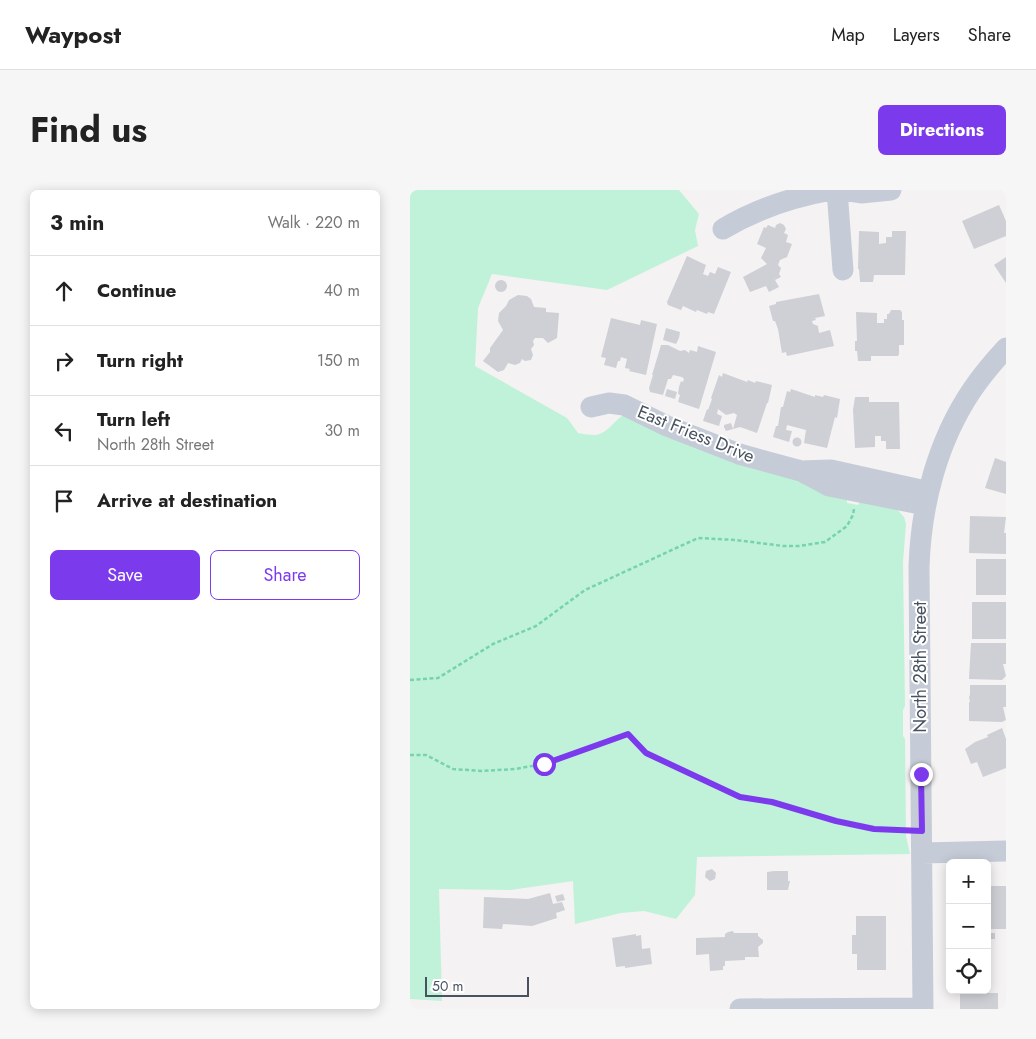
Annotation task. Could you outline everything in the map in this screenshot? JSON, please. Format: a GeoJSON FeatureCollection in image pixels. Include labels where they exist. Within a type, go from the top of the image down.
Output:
{"type":"FeatureCollection","features":[{"type":"Feature","properties":{"kind":"street"},"geometry":{"type":"LineString","coordinates":[[723,229],[748,214],[779,202],[832,190]]}},
{"type":"Feature","properties":{"kind":"street"},"geometry":{"type":"LineString","coordinates":[[838,190],[842,270]]}},
{"type":"Feature","properties":{"kind":"street"},"geometry":{"type":"LineString","coordinates":[[842,190],[861,193],[891,190]]}},
{"type":"Feature","properties":{"kind":"street","name":"North 28th Street"},"geometry":{"type":"LineString","coordinates":[[923,1008],[919,567],[921,527],[926,498],[947,437],[972,390],[1006,348]]}},
{"type":"Feature","properties":{"kind":"street","name":"East Friess Drive"},"geometry":{"type":"LineString","coordinates":[[591,407],[610,403],[624,405],[680,431],[739,454],[801,471],[829,486],[856,486],[926,498]]}},
{"type":"Feature","properties":{"kind":"street"},"geometry":{"type":"LineString","coordinates":[[922,853],[1006,851]]}},
{"type":"Feature","properties":{"kind":"street"},"geometry":{"type":"LineString","coordinates":[[740,1009],[923,1008]]}},
{"type":"Feature","properties":{"kind":"path"},"geometry":{"type":"LineString","coordinates":[[410,680],[438,678],[493,644],[536,626],[585,590],[698,538],[736,540],[783,546],[799,546],[825,542],[847,526],[853,515],[856,486]]}},
{"type":"Feature","properties":{"kind":"path"},"geometry":{"type":"LineString","coordinates":[[410,755],[426,755],[453,769],[482,771],[515,769],[544,764],[628,734],[646,753],[740,797],[772,802],[836,821],[874,829],[922,831]]}},
{"type":"Feature","properties":{"kind":"green space"},"geometry":{"type":"Polygon","coordinates":[[[410,190],[679,190],[699,214],[695,230],[698,246],[607,290],[492,274],[478,308],[475,366],[567,418],[578,433],[600,434],[625,414],[847,499],[847,503],[858,505],[860,501],[895,507],[904,517],[906,524],[903,562],[905,706],[903,710],[903,736],[905,739],[906,836],[910,854],[697,857],[695,895],[676,919],[644,911],[621,913],[575,924],[573,881],[510,890],[439,889],[442,1001],[410,999],[410,190]]]}},
{"type":"Feature","properties":{"kind":"building"},"geometry":{"type":"Polygon","coordinates":[[[999,205],[1006,221],[1006,236],[974,249],[962,221],[999,205]]]}},
{"type":"Feature","properties":{"kind":"building"},"geometry":{"type":"Polygon","coordinates":[[[780,223],[786,229],[784,233],[788,235],[786,242],[792,244],[787,257],[780,260],[778,265],[781,268],[779,274],[781,277],[775,280],[779,287],[769,292],[766,286],[750,292],[743,277],[767,264],[761,258],[766,248],[757,244],[764,227],[766,228],[768,225],[775,228],[780,223]]]}},
{"type":"Feature","properties":{"kind":"building"},"geometry":{"type":"Polygon","coordinates":[[[859,231],[879,232],[879,244],[886,243],[886,237],[892,237],[892,231],[906,231],[905,275],[874,275],[873,282],[860,282],[858,269],[859,231]]]}},
{"type":"Feature","properties":{"kind":"building"},"geometry":{"type":"Polygon","coordinates":[[[687,256],[706,265],[703,274],[708,276],[710,272],[715,274],[718,267],[731,272],[714,314],[708,312],[707,314],[697,310],[696,312],[683,306],[681,310],[668,305],[667,302],[687,256]]]}},
{"type":"Feature","properties":{"kind":"building"},"geometry":{"type":"Polygon","coordinates":[[[1006,257],[1006,283],[994,265],[1006,257]]]}},
{"type":"Feature","properties":{"kind":"building"},"geometry":{"type":"Polygon","coordinates":[[[499,280],[503,280],[507,286],[503,292],[499,292],[495,288],[495,284],[499,280]]]}},
{"type":"Feature","properties":{"kind":"building"},"geometry":{"type":"Polygon","coordinates":[[[819,294],[825,316],[815,318],[816,320],[812,321],[813,324],[818,326],[819,333],[830,330],[834,346],[787,356],[786,352],[782,353],[778,329],[775,321],[773,321],[769,306],[776,304],[776,302],[819,294]]]}},
{"type":"Feature","properties":{"kind":"building"},"geometry":{"type":"Polygon","coordinates":[[[518,295],[527,296],[531,299],[534,307],[546,308],[546,312],[559,313],[557,338],[548,343],[543,338],[535,338],[531,349],[533,355],[531,360],[525,361],[522,359],[520,363],[515,365],[508,363],[504,370],[498,372],[483,361],[503,330],[498,321],[499,313],[509,300],[518,295]]]}},
{"type":"Feature","properties":{"kind":"building"},"geometry":{"type":"Polygon","coordinates":[[[891,310],[900,310],[902,312],[902,320],[904,320],[904,345],[899,345],[898,356],[871,356],[871,361],[858,361],[857,351],[855,351],[855,341],[857,341],[856,312],[877,313],[877,323],[884,323],[884,319],[887,319],[887,314],[891,310]]]}},
{"type":"Feature","properties":{"kind":"building"},"geometry":{"type":"Polygon","coordinates":[[[611,318],[640,325],[641,320],[657,324],[646,375],[629,371],[630,369],[625,368],[627,359],[621,357],[616,368],[604,365],[606,358],[601,357],[611,318]]]}},
{"type":"Feature","properties":{"kind":"building"},"geometry":{"type":"Polygon","coordinates":[[[666,328],[680,332],[676,344],[663,340],[666,328]]]}},
{"type":"Feature","properties":{"kind":"building"},"geometry":{"type":"Polygon","coordinates":[[[661,345],[668,345],[689,353],[690,350],[697,352],[698,346],[716,352],[699,409],[678,402],[680,395],[678,394],[679,387],[684,379],[682,377],[673,375],[671,379],[668,379],[663,395],[650,392],[652,375],[661,345]]]}},
{"type":"Feature","properties":{"kind":"building"},"geometry":{"type":"Polygon","coordinates":[[[723,373],[747,382],[748,380],[755,383],[756,381],[772,385],[768,403],[757,433],[740,427],[733,429],[737,415],[734,413],[726,415],[718,409],[717,414],[722,416],[719,426],[703,421],[719,375],[722,377],[723,373]]]}},
{"type":"Feature","properties":{"kind":"building"},"geometry":{"type":"Polygon","coordinates":[[[667,389],[677,392],[675,399],[665,396],[667,389]]]}},
{"type":"Feature","properties":{"kind":"building"},"geometry":{"type":"Polygon","coordinates":[[[791,389],[815,397],[815,395],[823,397],[824,395],[840,399],[837,418],[835,417],[827,448],[804,443],[806,430],[787,425],[786,430],[792,431],[789,442],[773,437],[776,426],[778,426],[781,407],[783,407],[787,391],[790,392],[791,389]]]}},
{"type":"Feature","properties":{"kind":"building"},"geometry":{"type":"Polygon","coordinates":[[[855,397],[869,397],[869,402],[899,402],[900,449],[886,449],[886,441],[881,441],[881,436],[875,436],[875,447],[855,448],[853,410],[855,397]]]}},
{"type":"Feature","properties":{"kind":"building"},"geometry":{"type":"Polygon","coordinates":[[[731,423],[733,429],[726,431],[724,425],[731,423]]]}},
{"type":"Feature","properties":{"kind":"building"},"geometry":{"type":"Polygon","coordinates":[[[797,437],[802,442],[797,447],[792,442],[797,437]]]}},
{"type":"Feature","properties":{"kind":"building"},"geometry":{"type":"Polygon","coordinates":[[[995,458],[1006,462],[1006,494],[985,488],[995,458]]]}},
{"type":"Feature","properties":{"kind":"building"},"geometry":{"type":"Polygon","coordinates":[[[970,516],[1006,517],[1004,533],[1006,533],[1006,554],[969,553],[970,516]]]}},
{"type":"Feature","properties":{"kind":"building"},"geometry":{"type":"Polygon","coordinates":[[[976,559],[1006,559],[1006,595],[976,595],[976,559]]]}},
{"type":"Feature","properties":{"kind":"building"},"geometry":{"type":"Polygon","coordinates":[[[972,602],[1006,602],[1006,639],[972,639],[972,602]]]}},
{"type":"Feature","properties":{"kind":"building"},"geometry":{"type":"Polygon","coordinates":[[[971,643],[1006,643],[1006,664],[1003,664],[1006,676],[1002,680],[969,679],[971,643]]]}},
{"type":"Feature","properties":{"kind":"building"},"geometry":{"type":"Polygon","coordinates":[[[970,685],[1006,685],[1006,707],[1003,707],[1006,720],[1002,722],[969,721],[970,685]]]}},
{"type":"Feature","properties":{"kind":"building"},"geometry":{"type":"Polygon","coordinates":[[[1002,728],[1006,739],[1006,768],[983,777],[977,762],[971,764],[965,749],[1002,728]]]}},
{"type":"Feature","properties":{"kind":"building"},"geometry":{"type":"Polygon","coordinates":[[[712,869],[716,873],[715,879],[710,881],[705,877],[706,871],[712,869]]]}},
{"type":"Feature","properties":{"kind":"building"},"geometry":{"type":"Polygon","coordinates":[[[788,871],[788,881],[790,881],[788,890],[767,890],[767,872],[788,871]]]}},
{"type":"Feature","properties":{"kind":"building"},"geometry":{"type":"Polygon","coordinates":[[[991,886],[1006,886],[1006,929],[991,929],[991,886]]]}},
{"type":"Feature","properties":{"kind":"building"},"geometry":{"type":"Polygon","coordinates":[[[550,893],[553,904],[562,902],[565,910],[556,913],[557,918],[532,926],[503,924],[502,929],[483,928],[484,897],[528,899],[550,893]]]}},
{"type":"Feature","properties":{"kind":"building"},"geometry":{"type":"Polygon","coordinates":[[[563,894],[565,900],[557,902],[555,896],[563,894]]]}},
{"type":"Feature","properties":{"kind":"building"},"geometry":{"type":"Polygon","coordinates":[[[856,916],[886,916],[886,970],[857,970],[857,954],[852,954],[852,935],[856,935],[856,916]]]}},
{"type":"Feature","properties":{"kind":"building"},"geometry":{"type":"Polygon","coordinates":[[[733,931],[734,933],[758,933],[758,936],[763,940],[763,943],[758,947],[759,957],[745,957],[745,960],[725,961],[723,970],[710,971],[709,954],[696,955],[696,938],[725,937],[725,934],[733,931]]]}},
{"type":"Feature","properties":{"kind":"building"},"geometry":{"type":"Polygon","coordinates":[[[991,933],[995,933],[995,939],[991,939],[991,933]]]}},
{"type":"Feature","properties":{"kind":"building"},"geometry":{"type":"Polygon","coordinates":[[[636,934],[636,936],[641,935],[642,949],[650,948],[652,964],[625,968],[625,966],[616,967],[612,938],[636,934]]]}},
{"type":"Feature","properties":{"kind":"building"},"geometry":{"type":"Polygon","coordinates":[[[998,993],[998,1009],[960,1009],[960,994],[998,993]]]}},
{"type":"Feature","properties":{"kind":"route"},"geometry":{"type":"LineString","coordinates":[[544,764],[628,734],[646,753],[740,797],[772,802],[836,821],[874,829],[905,831],[922,831],[921,774]]}}]}
